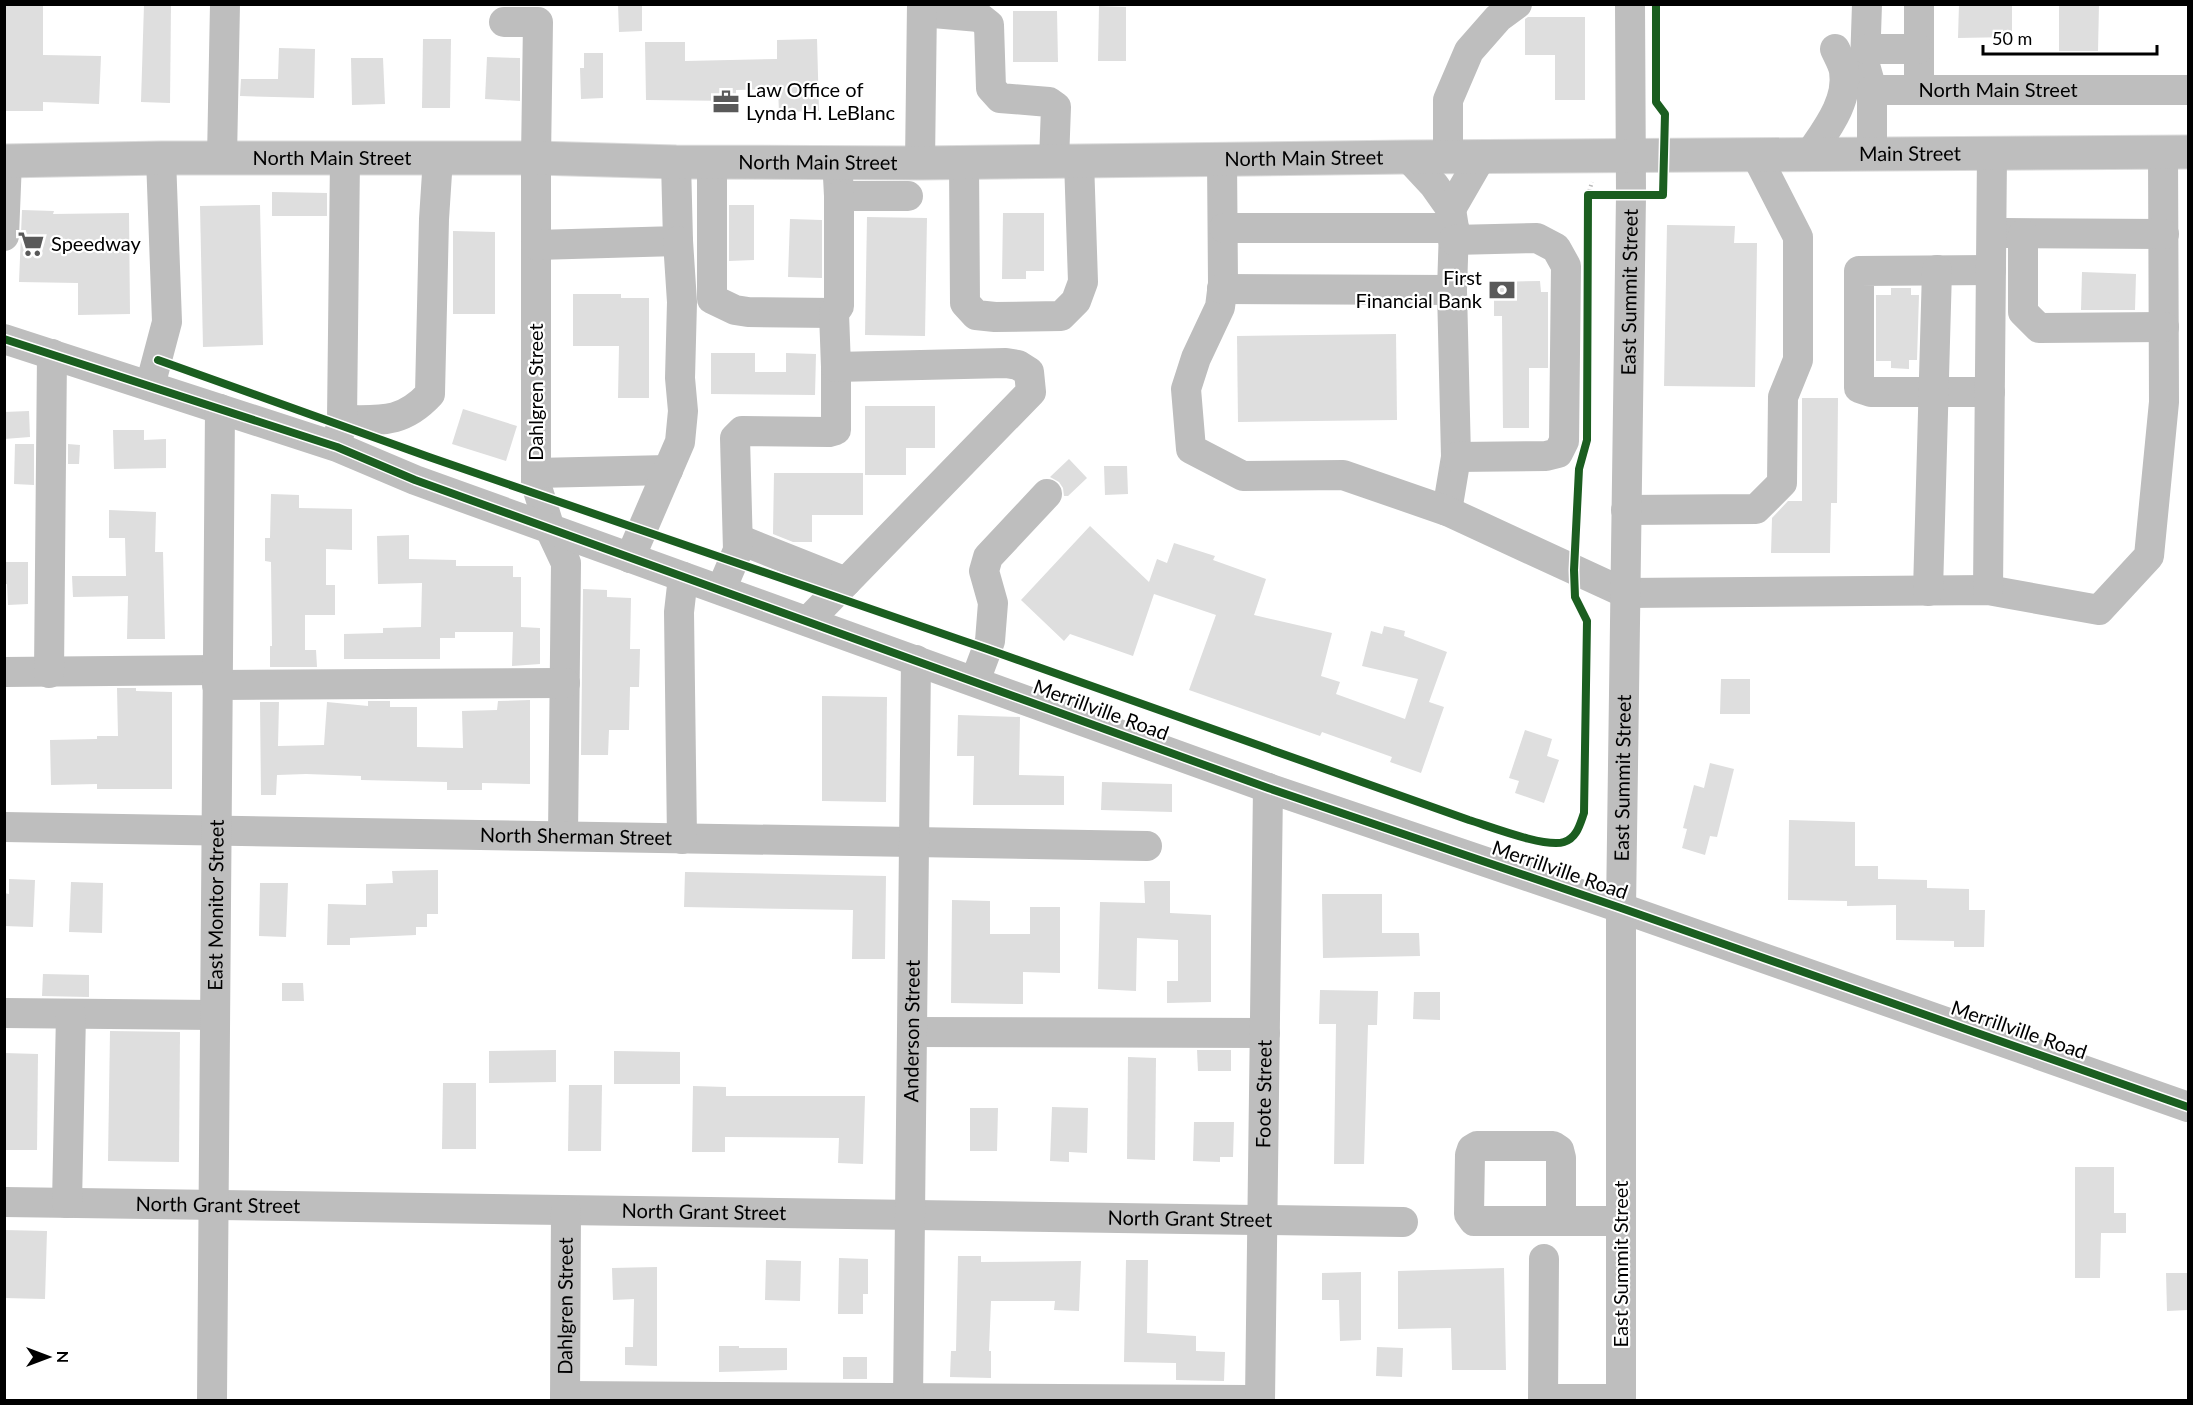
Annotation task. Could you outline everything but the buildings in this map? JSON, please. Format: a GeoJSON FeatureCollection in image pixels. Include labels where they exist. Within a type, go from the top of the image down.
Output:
{"type":"FeatureCollection","features":[{"type":"Feature","properties":{"kind":"main road","name":"Main Street"},"geometry":{"type":"LineString","coordinates":[[1631,156],[2176,152]]}},
{"type":"Feature","properties":{"kind":"main road","name":"North Main Street"},"geometry":{"type":"LineString","coordinates":[[6,161],[161,158],[536,158],[676,162],[964,162],[1631,156]]}},
{"type":"Feature","properties":{"kind":"street"},"geometry":{"type":"LineString","coordinates":[[222,158],[225,4]]}},
{"type":"Feature","properties":{"kind":"street"},"geometry":{"type":"LineString","coordinates":[[1448,157],[1448,100],[1468,51],[1498,18],[1517,4]]}},
{"type":"Feature","properties":{"kind":"street","name":"East Summit Street"},"geometry":{"type":"LineString","coordinates":[[1621,1400],[1621,908],[1631,156],[1630,4]]}},
{"type":"Feature","properties":{"kind":"street"},"geometry":{"type":"LineString","coordinates":[[1867,4],[1865,65],[1872,90],[1872,154]]}},
{"type":"Feature","properties":{"kind":"street"},"geometry":{"type":"LineString","coordinates":[[1918,4],[1919,90]]}},
{"type":"Feature","properties":{"kind":"street"},"geometry":{"type":"LineString","coordinates":[[920,162],[922,8],[979,17],[989,25],[991,88],[1000,98],[1049,102],[1056,107],[1083,282],[1076,301],[1061,316],[976,315],[965,303],[964,162]]}},
{"type":"Feature","properties":{"kind":"street","name":"Dahlgren Street"},"geometry":{"type":"LineString","coordinates":[[504,22],[538,22],[536,484],[550,529],[566,562],[563,836]]}},
{"type":"Feature","properties":{"kind":"street"},"geometry":{"type":"LineString","coordinates":[[1810,154],[1844,95],[1844,71],[1835,49]]}},
{"type":"Feature","properties":{"kind":"street"},"geometry":{"type":"LineString","coordinates":[[1866,49],[1918,49]]}},
{"type":"Feature","properties":{"kind":"street","name":"North Main Street"},"geometry":{"type":"LineString","coordinates":[[1872,90],[2188,90]]}},
{"type":"Feature","properties":{"kind":"street"},"geometry":{"type":"LineString","coordinates":[[1222,159],[1224,228],[1220,307],[1196,358],[1186,389],[1191,449],[1243,476],[1343,475],[1447,511],[1625,593],[1988,590],[2099,610],[2149,556],[2172,338],[2172,225],[2176,152]]}},
{"type":"Feature","properties":{"kind":"street"},"geometry":{"type":"LineString","coordinates":[[1988,590],[1992,154]]}},
{"type":"Feature","properties":{"kind":"street"},"geometry":{"type":"LineString","coordinates":[[1626,510],[1756,509],[1782,483],[1783,397],[1798,360],[1798,237],[1756,155]]}},
{"type":"Feature","properties":{"kind":"street"},"geometry":{"type":"LineString","coordinates":[[1408,157],[1434,185],[1452,226]]}},
{"type":"Feature","properties":{"kind":"street"},"geometry":{"type":"LineString","coordinates":[[1447,511],[1456,457],[1452,226],[1481,157]]}},
{"type":"Feature","properties":{"kind":"street"},"geometry":{"type":"LineString","coordinates":[[150,386],[167,322],[161,158]]}},
{"type":"Feature","properties":{"kind":"street"},"geometry":{"type":"LineString","coordinates":[[345,158],[340,434],[378,420],[400,417],[418,407],[430,394],[434,219],[438,158]]}},
{"type":"Feature","properties":{"kind":"street"},"geometry":{"type":"LineString","coordinates":[[4,236],[6,161]]}},
{"type":"Feature","properties":{"kind":"street"},"geometry":{"type":"LineString","coordinates":[[630,558],[680,442],[683,411],[680,378],[682,302],[676,162]]}},
{"type":"Feature","properties":{"kind":"street"},"geometry":{"type":"LineString","coordinates":[[712,162],[712,299],[728,308],[748,312],[834,313]]}},
{"type":"Feature","properties":{"kind":"street"},"geometry":{"type":"LineString","coordinates":[[721,590],[738,550],[735,438],[742,430],[829,432],[836,430],[834,313],[839,306],[837,162]]}},
{"type":"Feature","properties":{"kind":"street"},"geometry":{"type":"LineString","coordinates":[[839,196],[908,196]]}},
{"type":"Feature","properties":{"kind":"street"},"geometry":{"type":"LineString","coordinates":[[1992,233],[2023,234],[2172,225]]}},
{"type":"Feature","properties":{"kind":"street"},"geometry":{"type":"LineString","coordinates":[[1224,228],[1452,226],[1537,238],[1556,248],[1566,266],[1564,441],[1558,453],[1546,456],[1456,457]]}},
{"type":"Feature","properties":{"kind":"street"},"geometry":{"type":"LineString","coordinates":[[2023,234],[2023,312],[2039,328],[2172,338]]}},
{"type":"Feature","properties":{"kind":"street"},"geometry":{"type":"LineString","coordinates":[[536,245],[678,241]]}},
{"type":"Feature","properties":{"kind":"street"},"geometry":{"type":"LineString","coordinates":[[1928,591],[1937,270]]}},
{"type":"Feature","properties":{"kind":"street"},"geometry":{"type":"LineString","coordinates":[[1990,392],[1871,392],[1859,388],[1859,271],[1991,270]]}},
{"type":"Feature","properties":{"kind":"street"},"geometry":{"type":"LineString","coordinates":[[1222,289],[1452,290]]}},
{"type":"Feature","properties":{"kind":"street","name":"Merrillville Road"},"geometry":{"type":"LineString","coordinates":[[4,339],[220,409],[340,434],[415,480],[1268,788],[1621,908],[2188,1107]]}},
{"type":"Feature","properties":{"kind":"street"},"geometry":{"type":"LineString","coordinates":[[48,673],[52,354]]}},
{"type":"Feature","properties":{"kind":"street"},"geometry":{"type":"LineString","coordinates":[[808,621],[1031,392],[1029,372],[1018,365],[1005,363],[836,367]]}},
{"type":"Feature","properties":{"kind":"street","name":"East Monitor Street"},"geometry":{"type":"LineString","coordinates":[[212,1401],[220,409]]}},
{"type":"Feature","properties":{"kind":"street"},"geometry":{"type":"LineString","coordinates":[[536,473],[668,470]]}},
{"type":"Feature","properties":{"kind":"street"},"geometry":{"type":"LineString","coordinates":[[975,681],[990,641],[993,603],[984,571],[988,557],[1047,494]]}},
{"type":"Feature","properties":{"kind":"street"},"geometry":{"type":"LineString","coordinates":[[738,539],[846,582]]}},
{"type":"Feature","properties":{"kind":"street"},"geometry":{"type":"LineString","coordinates":[[682,838],[679,612],[683,577]]}},
{"type":"Feature","properties":{"kind":"street","name":"Anderson Street"},"geometry":{"type":"LineString","coordinates":[[908,1399],[916,660]]}},
{"type":"Feature","properties":{"kind":"street"},"geometry":{"type":"LineString","coordinates":[[4,672],[217,678],[565,683]]}},
{"type":"Feature","properties":{"kind":"street","name":"Foote Street"},"geometry":{"type":"LineString","coordinates":[[1260,1401],[1268,788]]}},
{"type":"Feature","properties":{"kind":"street","name":"North Sherman Street"},"geometry":{"type":"LineString","coordinates":[[4,827],[1147,846]]}},
{"type":"Feature","properties":{"kind":"street"},"geometry":{"type":"LineString","coordinates":[[4,1013],[214,1015]]}},
{"type":"Feature","properties":{"kind":"street"},"geometry":{"type":"LineString","coordinates":[[68,1203],[71,1014]]}},
{"type":"Feature","properties":{"kind":"street"},"geometry":{"type":"LineString","coordinates":[[912,1032],[1264,1033]]}},
{"type":"Feature","properties":{"kind":"street"},"geometry":{"type":"LineString","coordinates":[[1561,1221],[1559,1150],[1553,1146],[1477,1146],[1472,1149],[1469,1214],[1474,1221],[1561,1221],[1621,1221]]}},
{"type":"Feature","properties":{"kind":"street","name":"North Grant Street"},"geometry":{"type":"LineString","coordinates":[[4,1202],[1404,1222]]}},
{"type":"Feature","properties":{"kind":"street","name":"Dahlgren Street"},"geometry":{"type":"LineString","coordinates":[[565,1398],[566,1211]]}},
{"type":"Feature","properties":{"kind":"street"},"geometry":{"type":"LineString","coordinates":[[1544,1259],[1543,1400],[1621,1400]]}},
{"type":"Feature","properties":{"kind":"street"},"geometry":{"type":"LineString","coordinates":[[565,1398],[1248,1401]]}},
{"type":"Feature","properties":{"kind":"path"},"geometry":{"type":"LineString","coordinates":[[1588,195],[1588,207]]}},
{"type":"Feature","properties":{"kind":"cycle path"},"geometry":{"type":"LineString","coordinates":[[158,360],[429,457],[987,649],[1469,820],[1531,839],[1544,842],[1564,842],[1575,834],[1584,813],[1587,621],[1575,597],[1574,570],[1579,469],[1587,440],[1588,195],[1663,195],[1665,114],[1656,102],[1656,4]]}},
{"type":"Feature","properties":{"kind":"cycle path"},"geometry":{"type":"LineString","coordinates":[[4,339],[337,447],[415,480],[1268,788],[1621,908],[2188,1107]]}},
{"type":"Feature","properties":{"kind":"place","name":"Law Office of Lynda H. LeBlanc"},"geometry":{"type":"Point","coordinates":[726,102]}},
{"type":"Feature","properties":{"kind":"place","name":"Speedway"},"geometry":{"type":"Point","coordinates":[31,244]}},
{"type":"Feature","properties":{"kind":"place","name":"First Financial Bank"},"geometry":{"type":"Point","coordinates":[1502,290]}}]}
